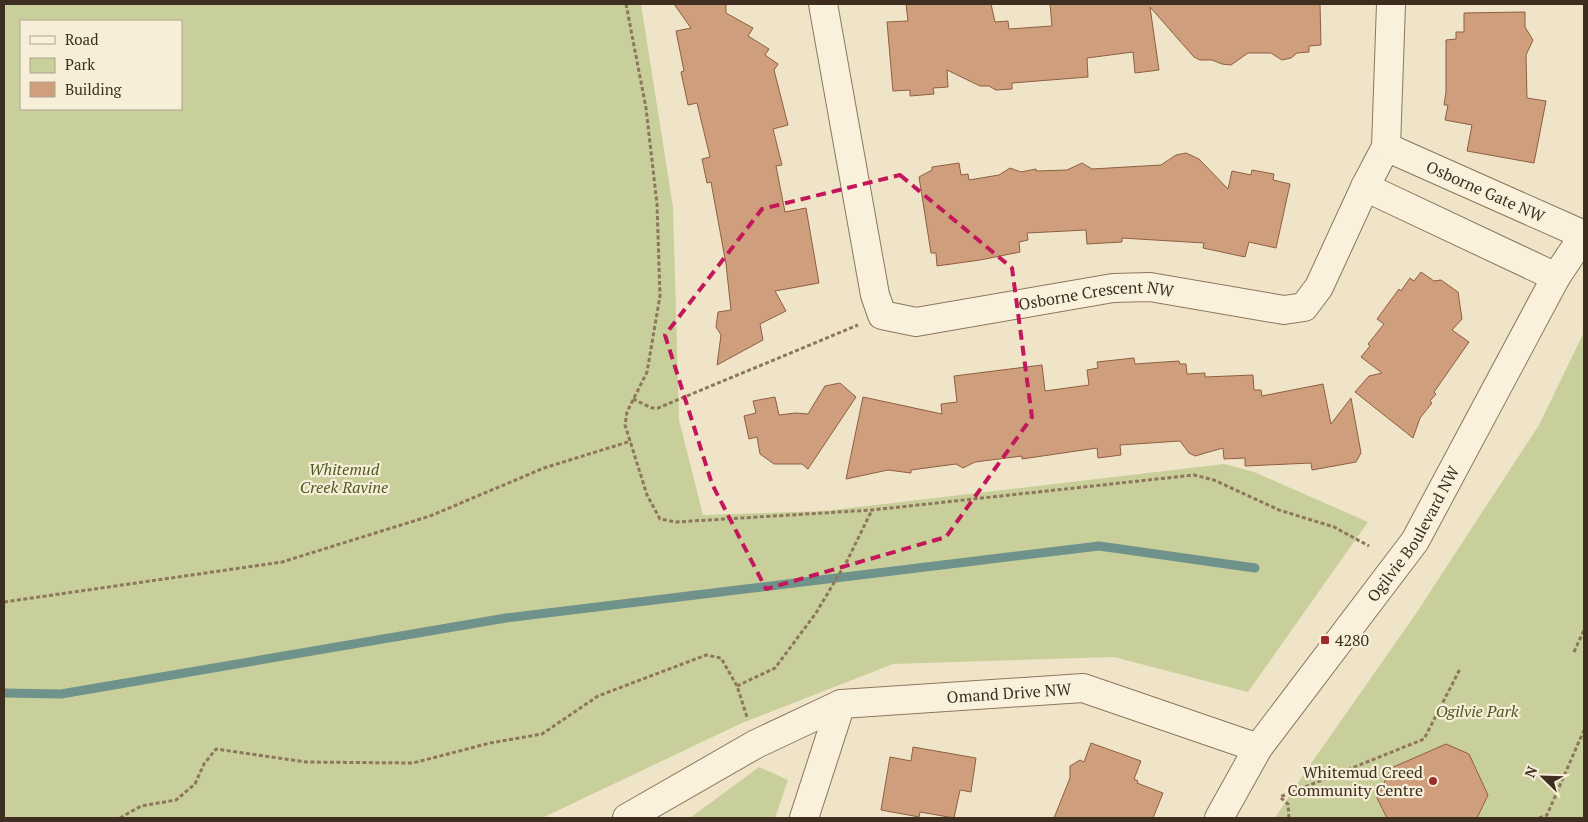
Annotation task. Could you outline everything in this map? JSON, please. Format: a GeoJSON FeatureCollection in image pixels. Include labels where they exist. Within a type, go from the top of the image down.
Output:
{"type":"FeatureCollection","features":[{"type":"Feature","properties":{"kind":"street"},"geometry":{"type":"LineString","coordinates":[[823,4],[875,295],[882,315]]}},
{"type":"Feature","properties":{"kind":"street","name":"Osborne Crescent NW"},"geometry":{"type":"LineString","coordinates":[[882,315],[916,322],[1113,288],[1150,287],[1284,310],[1304,307],[1319,287],[1365,187],[1386,147],[1391,4]]}},
{"type":"Feature","properties":{"kind":"street","name":"Osborne Gate NW"},"geometry":{"type":"LineString","coordinates":[[1386,147],[1584,235]]}},
{"type":"Feature","properties":{"kind":"street"},"geometry":{"type":"LineString","coordinates":[[1365,187],[1556,277]]}},
{"type":"Feature","properties":{"kind":"street","name":"Ogilvie Boulevard NW"},"geometry":{"type":"LineString","coordinates":[[1219,818],[1258,748],[1416,541],[1556,277],[1584,235]]}},
{"type":"Feature","properties":{"kind":"street","name":"Omand Drive NW"},"geometry":{"type":"LineString","coordinates":[[627,818],[756,744],[841,704],[1083,688],[1258,748]]}},
{"type":"Feature","properties":{"kind":"street"},"geometry":{"type":"LineString","coordinates":[[804,818],[841,704]]}},
{"type":"Feature","properties":{"kind":"path"},"geometry":{"type":"LineString","coordinates":[[626,4],[646,108],[657,204],[660,287],[647,372],[627,412],[626,425],[652,507],[660,520],[667,522],[872,510],[1194,475],[1214,480],[1279,510],[1334,527],[1369,546]]}},
{"type":"Feature","properties":{"kind":"path"},"geometry":{"type":"LineString","coordinates":[[633,399],[652,408],[658,408],[882,315]]}},
{"type":"Feature","properties":{"kind":"path"},"geometry":{"type":"LineString","coordinates":[[4,602],[282,562],[430,516],[544,468],[631,441]]}},
{"type":"Feature","properties":{"kind":"path"},"geometry":{"type":"LineString","coordinates":[[737,686],[775,668],[816,613],[847,561],[872,510]]}},
{"type":"Feature","properties":{"kind":"path"},"geometry":{"type":"LineString","coordinates":[[1574,652],[1584,630]]}},
{"type":"Feature","properties":{"kind":"path"},"geometry":{"type":"LineString","coordinates":[[120,818],[141,806],[176,800],[195,784],[204,764],[216,749],[306,762],[413,763],[490,743],[542,734],[598,696],[706,655],[720,658],[737,686],[756,744]]}},
{"type":"Feature","properties":{"kind":"path"},"geometry":{"type":"LineString","coordinates":[[1289,818],[1288,804],[1280,797],[1424,739],[1460,669]]}},
{"type":"Feature","properties":{"kind":"path"},"geometry":{"type":"LineString","coordinates":[[1539,818],[1548,815],[1584,730]]}},
{"type":"Feature","properties":{"kind":"highlighted area"},"geometry":{"type":"Polygon","coordinates":[[[900,175],[1012,268],[1032,417],[946,537],[766,589],[712,484],[665,335],[762,209],[900,175]]]}},
{"type":"Feature","properties":{"kind":"green space","name":"Whitemud Creek Ravine"},"geometry":{"type":"Polygon","coordinates":[[[4,4],[641,4],[673,207],[679,420],[703,515],[824,511],[1224,464],[1254,472],[1368,522],[1248,692],[1114,657],[893,664],[742,723],[542,818],[4,818],[4,4]]]}},
{"type":"Feature","properties":{"kind":"green space","name":"Ogilvie Park"},"geometry":{"type":"Polygon","coordinates":[[[1584,332],[1584,818],[1275,818],[1415,615],[1539,425],[1584,332]]]}},
{"type":"Feature","properties":{"kind":"green space"},"geometry":{"type":"Polygon","coordinates":[[[759,767],[788,780],[775,818],[690,818],[759,767]]]}},
{"type":"Feature","properties":{"kind":"building"},"geometry":{"type":"Polygon","coordinates":[[[674,4],[726,4],[726,13],[753,28],[748,36],[769,49],[765,55],[778,64],[774,70],[788,125],[773,129],[782,165],[776,166],[785,212],[806,208],[819,283],[775,291],[786,311],[760,324],[763,340],[717,365],[721,335],[716,327],[718,312],[731,310],[726,264],[711,182],[707,183],[702,159],[710,157],[697,103],[688,105],[681,72],[684,71],[676,31],[691,28],[674,4]]]}},
{"type":"Feature","properties":{"kind":"building"},"geometry":{"type":"Polygon","coordinates":[[[906,4],[991,4],[995,22],[1008,21],[1009,29],[1052,26],[1050,4],[1320,4],[1321,45],[1309,46],[1309,52],[1297,53],[1291,58],[1282,60],[1271,53],[1248,53],[1231,65],[1212,60],[1200,60],[1194,57],[1150,7],[1159,70],[1135,73],[1133,52],[1087,58],[1088,77],[1012,83],[1012,89],[996,90],[989,86],[980,86],[947,70],[948,87],[933,88],[934,94],[910,96],[910,90],[893,91],[887,22],[908,21],[906,4]]]}},
{"type":"Feature","properties":{"kind":"building"},"geometry":{"type":"Polygon","coordinates":[[[1525,12],[1525,27],[1533,40],[1526,55],[1527,98],[1546,101],[1534,163],[1467,151],[1472,125],[1445,120],[1448,105],[1444,105],[1446,92],[1446,40],[1456,39],[1456,32],[1464,32],[1464,13],[1525,12]]]}},
{"type":"Feature","properties":{"kind":"building"},"geometry":{"type":"Polygon","coordinates":[[[1186,153],[1199,159],[1228,189],[1232,171],[1251,175],[1252,170],[1274,174],[1273,180],[1290,184],[1276,248],[1249,242],[1245,257],[1203,248],[1204,243],[1122,238],[1122,242],[1087,244],[1086,230],[1027,233],[1028,240],[1019,242],[1020,252],[980,260],[937,266],[936,253],[931,253],[919,177],[932,170],[932,167],[959,163],[961,175],[968,174],[969,180],[999,175],[1010,168],[1021,172],[1036,169],[1036,171],[1067,170],[1082,163],[1092,169],[1161,165],[1176,155],[1186,153]]]}},
{"type":"Feature","properties":{"kind":"building"},"geometry":{"type":"Polygon","coordinates":[[[1421,272],[1434,281],[1441,280],[1458,292],[1462,319],[1452,330],[1469,342],[1434,392],[1436,394],[1430,401],[1432,403],[1420,418],[1413,438],[1355,392],[1369,376],[1382,373],[1361,357],[1370,346],[1368,344],[1384,324],[1377,319],[1399,289],[1401,291],[1410,278],[1414,281],[1421,272]]]}},
{"type":"Feature","properties":{"kind":"building"},"geometry":{"type":"Polygon","coordinates":[[[1134,358],[1135,364],[1179,361],[1180,364],[1186,364],[1187,374],[1205,373],[1205,377],[1253,375],[1254,390],[1261,390],[1262,396],[1323,384],[1331,424],[1351,398],[1361,453],[1356,462],[1312,470],[1311,463],[1245,466],[1245,458],[1224,459],[1223,448],[1195,456],[1189,453],[1180,441],[1120,445],[1121,455],[1098,458],[1097,448],[1022,459],[1022,456],[975,462],[963,468],[956,464],[911,470],[911,473],[888,470],[846,479],[863,397],[942,414],[941,404],[957,402],[954,376],[1042,365],[1045,391],[1089,385],[1087,370],[1098,368],[1097,362],[1134,358]]]}},
{"type":"Feature","properties":{"kind":"building"},"geometry":{"type":"Polygon","coordinates":[[[840,383],[856,397],[808,469],[802,464],[774,464],[760,454],[757,437],[749,439],[744,416],[756,413],[753,401],[775,397],[779,415],[808,414],[825,386],[840,383]]]}},
{"type":"Feature","properties":{"kind":"building"},"geometry":{"type":"Polygon","coordinates":[[[1091,743],[1141,761],[1134,779],[1138,781],[1137,783],[1163,793],[1153,818],[1054,818],[1070,778],[1070,766],[1080,760],[1084,762],[1091,743]]]}},
{"type":"Feature","properties":{"kind":"building","name":"Whitemud Creed Community Centre"},"geometry":{"type":"Polygon","coordinates":[[[1446,744],[1469,754],[1488,795],[1477,818],[1387,818],[1377,798],[1391,768],[1446,744]]]}},
{"type":"Feature","properties":{"kind":"building"},"geometry":{"type":"Polygon","coordinates":[[[913,747],[976,758],[971,792],[960,790],[954,818],[920,812],[919,817],[881,810],[890,757],[911,761],[913,747]]]}},
{"type":"Feature","properties":{"kind":"waterway"},"geometry":{"type":"LineString","coordinates":[[4,693],[61,694],[506,618],[1099,546],[1255,568]]}},
{"type":"Feature","properties":{"kind":"place","name":"4280"},"geometry":{"type":"Point","coordinates":[1325,640]}},
{"type":"Feature","properties":{"kind":"place","name":"Whitemud Creed Community Centre"},"geometry":{"type":"Point","coordinates":[1433,781]}}]}
